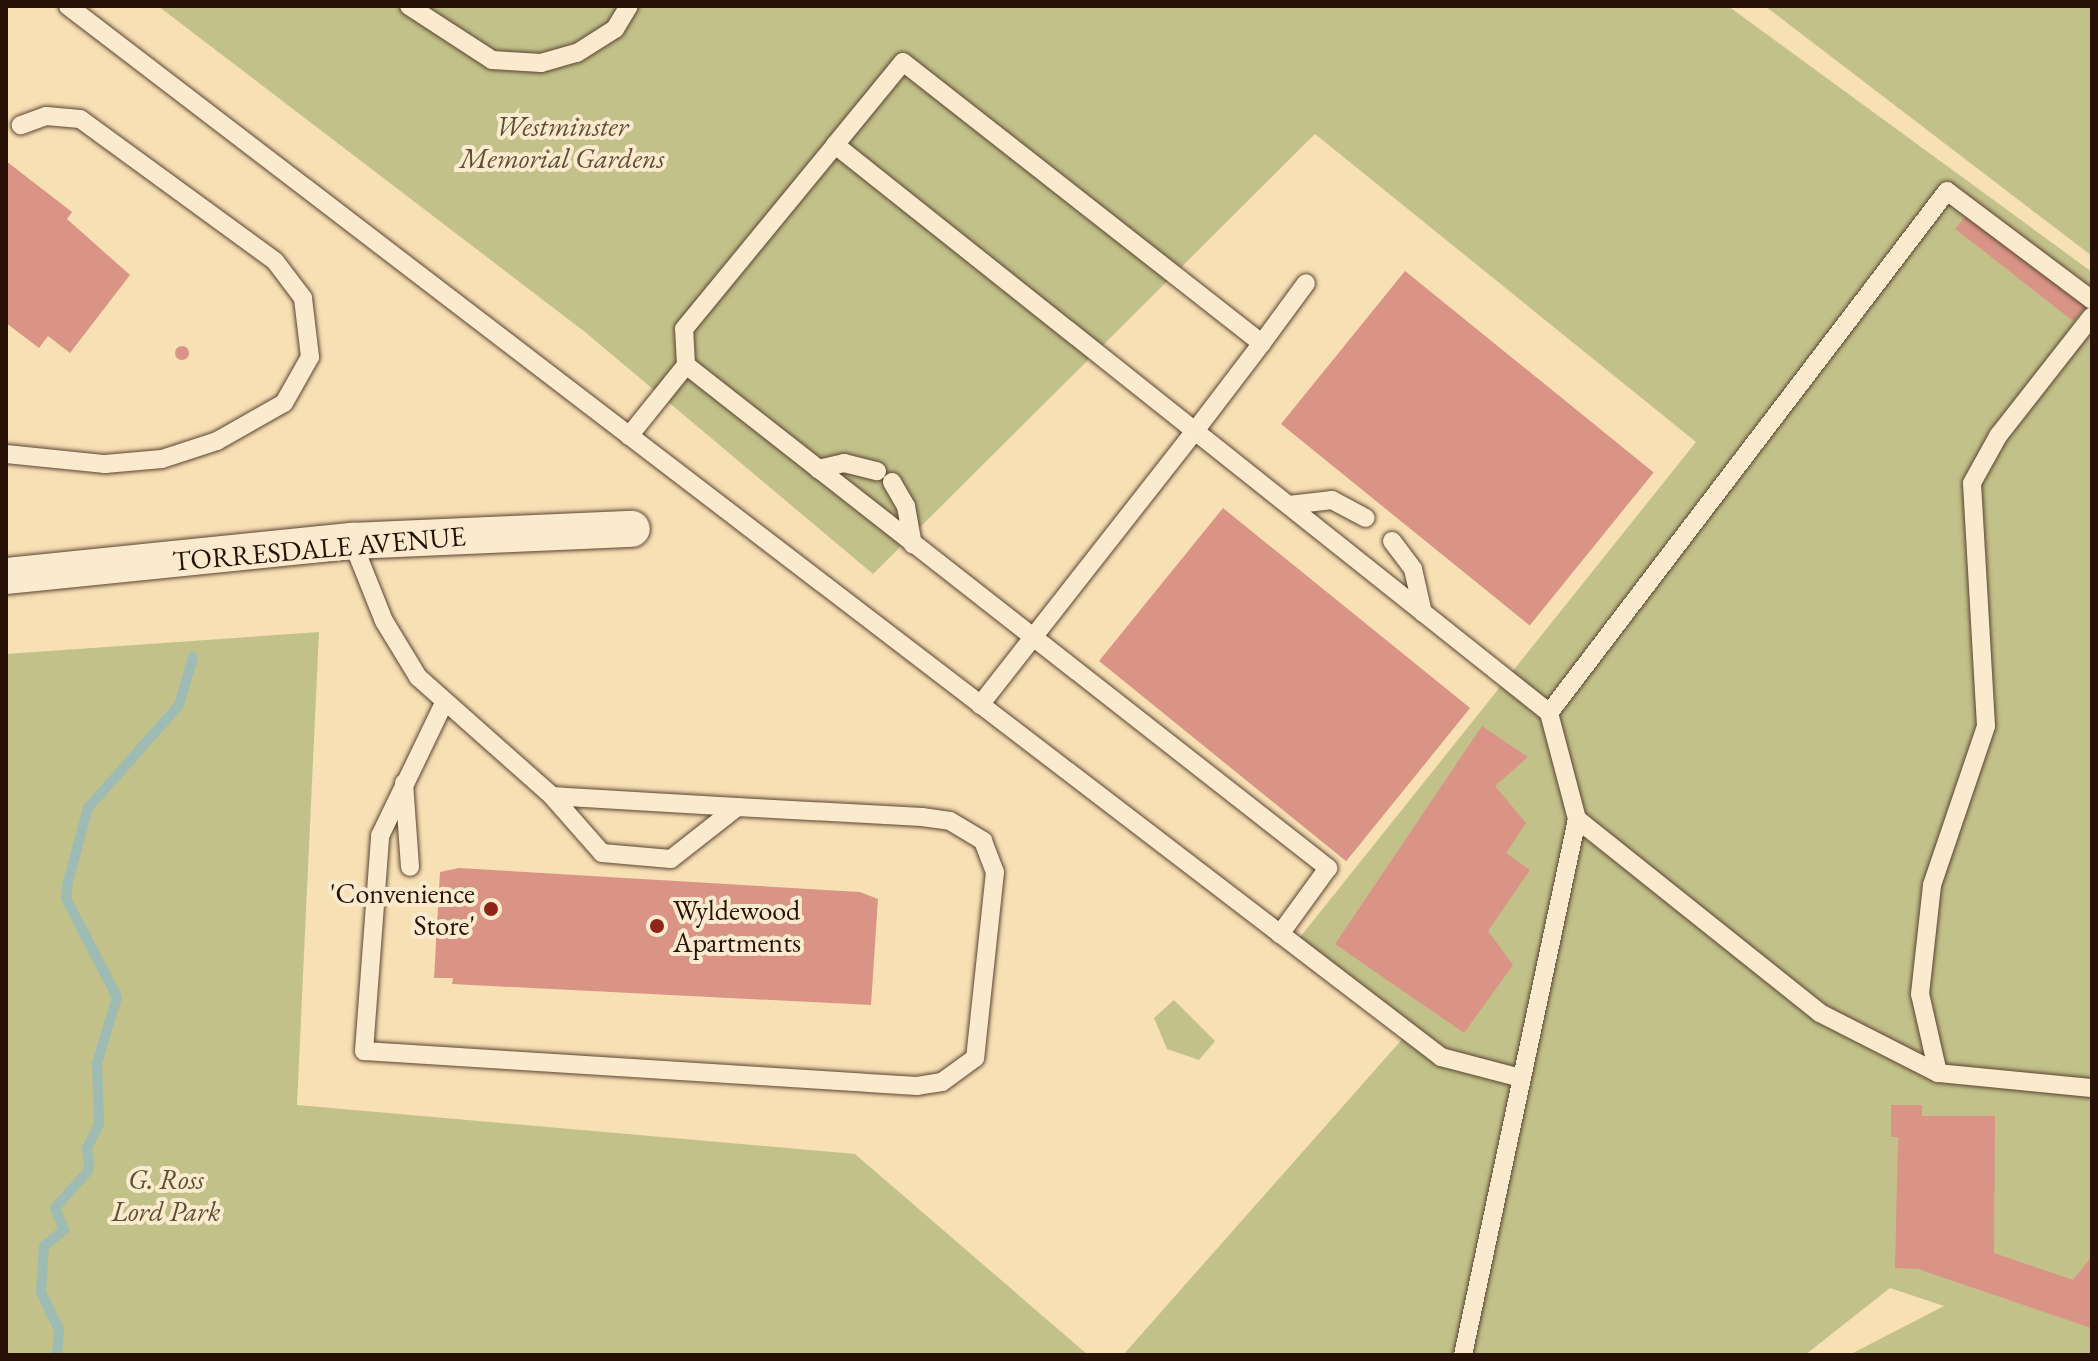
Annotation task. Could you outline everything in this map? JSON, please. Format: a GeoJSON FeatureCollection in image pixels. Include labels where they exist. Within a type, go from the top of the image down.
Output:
{"type":"FeatureCollection","features":[{"type":"Feature","properties":{"kind":"street","name":"TORRESDALE AVENUE"},"geometry":{"type":"LineString","coordinates":[[6,576],[352,541],[632,529]]}},
{"type":"Feature","properties":{"kind":"lane"},"geometry":{"type":"LineString","coordinates":[[68,6],[1441,1057],[1521,1078]]}},
{"type":"Feature","properties":{"kind":"lane"},"geometry":{"type":"LineString","coordinates":[[409,6],[492,60],[541,63],[577,53],[615,29],[629,6]]}},
{"type":"Feature","properties":{"kind":"lane"},"geometry":{"type":"LineString","coordinates":[[629,436],[686,365],[684,329],[903,62],[1262,343]]}},
{"type":"Feature","properties":{"kind":"lane"},"geometry":{"type":"LineString","coordinates":[[6,454],[105,464],[162,459],[217,441],[284,403],[310,357],[303,298],[275,261],[80,119],[46,116],[21,125]]}},
{"type":"Feature","properties":{"kind":"lane"},"geometry":{"type":"LineString","coordinates":[[835,145],[1549,713],[1577,819],[1463,1355]]}},
{"type":"Feature","properties":{"kind":"lane"},"geometry":{"type":"LineString","coordinates":[[1549,713],[1947,191],[2092,300]]}},
{"type":"Feature","properties":{"kind":"lane"},"geometry":{"type":"LineString","coordinates":[[980,705],[1195,431],[1306,283]]}},
{"type":"Feature","properties":{"kind":"lane"},"geometry":{"type":"LineString","coordinates":[[1938,1073],[1920,994],[1932,885],[1986,726],[1972,483],[1998,436],[2092,316]]}},
{"type":"Feature","properties":{"kind":"lane"},"geometry":{"type":"LineString","coordinates":[[686,365],[1328,868],[1280,934]]}},
{"type":"Feature","properties":{"kind":"lane"},"geometry":{"type":"LineString","coordinates":[[818,469],[844,463],[884,476],[906,506],[913,544]]}},
{"type":"Feature","properties":{"kind":"lane"},"geometry":{"type":"LineString","coordinates":[[1289,505],[1332,500],[1366,518]]}},
{"type":"Feature","properties":{"kind":"lane"},"geometry":{"type":"LineString","coordinates":[[352,541],[395,643],[444,703],[552,796],[602,853],[671,859],[737,807]]}},
{"type":"Feature","properties":{"kind":"lane"},"geometry":{"type":"LineString","coordinates":[[1392,541],[1413,569],[1423,613]]}},
{"type":"Feature","properties":{"kind":"lane"},"geometry":{"type":"LineString","coordinates":[[444,703],[380,836],[364,1051],[917,1086],[966,1070],[980,1043],[995,872],[983,841],[950,821],[922,817],[552,796]]}},
{"type":"Feature","properties":{"kind":"lane"},"geometry":{"type":"LineString","coordinates":[[404,783],[410,867]]}},
{"type":"Feature","properties":{"kind":"lane"},"geometry":{"type":"LineString","coordinates":[[1577,819],[1820,1013],[1938,1073],[2092,1088]]}},
{"type":"Feature","properties":{"kind":"green space","name":"Westminster Memorial Gardens"},"geometry":{"type":"Polygon","coordinates":[[[158,6],[1728,6],[2092,272],[2092,1355],[1849,1355],[1944,1306],[1890,1288],[1805,1355],[1123,1355],[1405,1036],[1289,951],[1696,442],[1315,134],[873,574],[585,332],[158,6]]]}},
{"type":"Feature","properties":{"kind":"green space"},"geometry":{"type":"Polygon","coordinates":[[[1765,6],[2092,6],[2092,256],[1765,6]]]}},
{"type":"Feature","properties":{"kind":"green space","name":"G. Ross Lord Park"},"geometry":{"type":"Polygon","coordinates":[[[319,632],[297,1105],[855,1154],[1088,1355],[6,1355],[6,654],[319,632]]]}},
{"type":"Feature","properties":{"kind":"green space"},"geometry":{"type":"Polygon","coordinates":[[[1174,1000],[1215,1041],[1199,1060],[1167,1049],[1154,1018],[1174,1000]]]}},
{"type":"Feature","properties":{"kind":"building"},"geometry":{"type":"Polygon","coordinates":[[[6,161],[72,212],[67,219],[130,275],[70,353],[48,336],[39,348],[6,323],[6,161]]]}},
{"type":"Feature","properties":{"kind":"building"},"geometry":{"type":"Polygon","coordinates":[[[1967,214],[2085,306],[2074,321],[1955,229],[1967,214]]]}},
{"type":"Feature","properties":{"kind":"building"},"geometry":{"type":"Polygon","coordinates":[[[1405,271],[1654,472],[1530,625],[1281,424],[1405,271]]]}},
{"type":"Feature","properties":{"kind":"building"},"geometry":{"type":"Polygon","coordinates":[[[182,346],[189,353],[182,360],[175,353],[182,346]]]}},
{"type":"Feature","properties":{"kind":"building"},"geometry":{"type":"Polygon","coordinates":[[[1223,508],[1470,708],[1346,861],[1099,661],[1223,508]]]}},
{"type":"Feature","properties":{"kind":"building"},"geometry":{"type":"Polygon","coordinates":[[[1482,726],[1528,757],[1495,786],[1526,823],[1506,853],[1530,870],[1488,931],[1513,965],[1464,1033],[1335,944],[1482,726]]]}},
{"type":"Feature","properties":{"kind":"building","name":"Wyldewood Apartments"},"geometry":{"type":"Polygon","coordinates":[[[459,868],[860,892],[878,899],[871,1005],[452,984],[453,978],[434,978],[440,872],[459,868]]]}},
{"type":"Feature","properties":{"kind":"building"},"geometry":{"type":"Polygon","coordinates":[[[1891,1105],[1922,1105],[1922,1116],[1995,1116],[1994,1253],[2073,1280],[2092,1256],[2091,1328],[1918,1269],[1895,1268],[1898,1137],[1891,1137],[1891,1105]]]}},
{"type":"Feature","properties":{"kind":"waterway"},"geometry":{"type":"LineString","coordinates":[[57,1355],[59,1330],[41,1292],[44,1246],[64,1230],[55,1208],[89,1170],[87,1148],[99,1124],[97,1063],[117,997],[66,898],[68,882],[88,808],[179,705],[193,657]]}},
{"type":"Feature","properties":{"kind":"place","name":"'Convenience Store'"},"geometry":{"type":"Point","coordinates":[491,909]}},
{"type":"Feature","properties":{"kind":"place","name":"Wyldewood Apartments"},"geometry":{"type":"Point","coordinates":[657,926]}}]}
